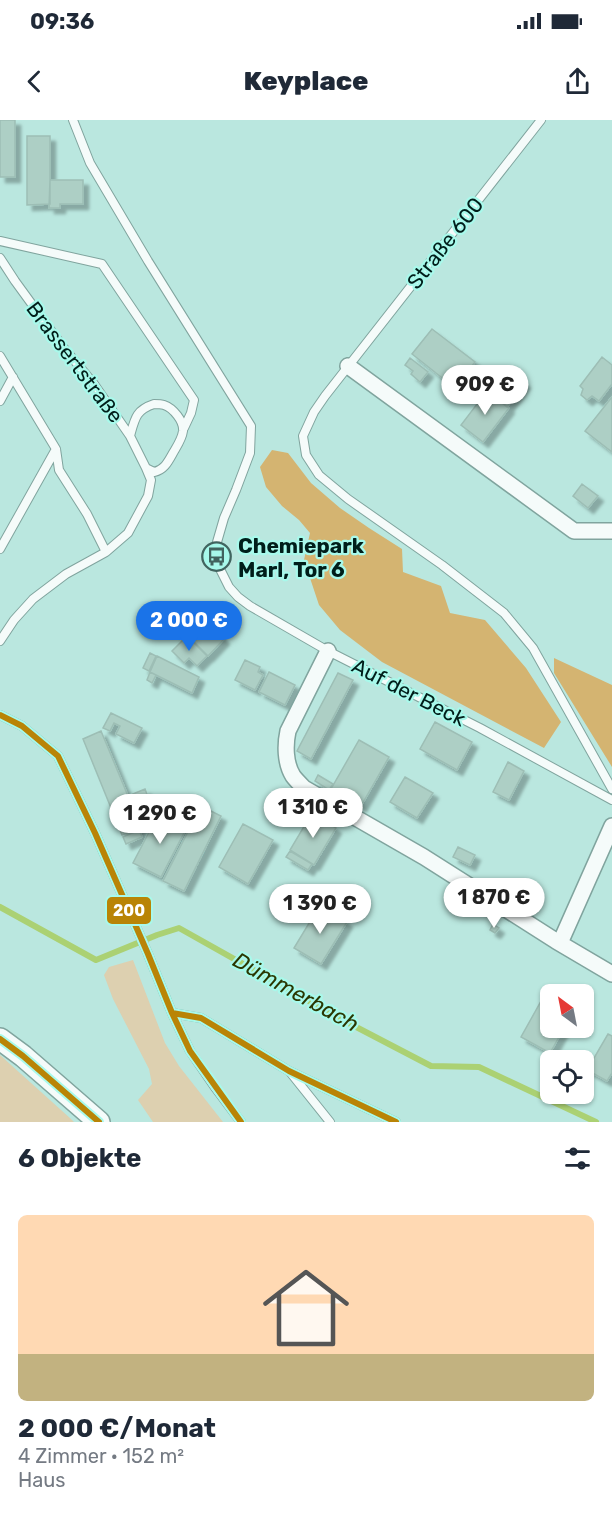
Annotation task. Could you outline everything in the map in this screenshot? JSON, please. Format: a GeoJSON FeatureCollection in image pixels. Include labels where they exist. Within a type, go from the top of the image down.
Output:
{"type":"FeatureCollection","features":[{"type":"Feature","properties":{"kind":"main road"},"geometry":{"type":"LineString","coordinates":[[0,1039],[99,1122]]}},
{"type":"Feature","properties":{"kind":"street"},"geometry":{"type":"LineString","coordinates":[[348,366],[574,531],[612,531]]}},
{"type":"Feature","properties":{"kind":"street"},"geometry":{"type":"LineString","coordinates":[[328,651],[288,731],[285,744],[292,775],[304,788],[424,857],[612,974]]}},
{"type":"Feature","properties":{"kind":"street"},"geometry":{"type":"LineString","coordinates":[[560,943],[612,826]]}},
{"type":"Feature","properties":{"kind":"lane","name":"Auf der Beck"},"geometry":{"type":"LineString","coordinates":[[73,120],[90,163],[251,426],[250,453],[224,518],[215,549],[220,569],[229,587],[250,606],[328,651],[480,728],[612,800]]}},
{"type":"Feature","properties":{"kind":"lane","name":"Straße 600"},"geometry":{"type":"LineString","coordinates":[[541,120],[348,366],[314,412],[303,436],[306,455],[319,475],[348,499],[442,565],[504,613],[533,648],[612,789]]}},
{"type":"Feature","properties":{"kind":"lane"},"geometry":{"type":"LineString","coordinates":[[0,241],[102,264],[194,400],[181,439],[128,533],[106,552],[66,574],[33,599],[14,620],[0,641]]}},
{"type":"Feature","properties":{"kind":"lane","name":"Brassertstraße"},"geometry":{"type":"LineString","coordinates":[[0,258],[130,436]]}},
{"type":"Feature","properties":{"kind":"lane"},"geometry":{"type":"LineString","coordinates":[[0,356],[56,449],[59,470],[87,514],[106,552]]}},
{"type":"Feature","properties":{"kind":"lane"},"geometry":{"type":"LineString","coordinates":[[0,401],[13,378]]}},
{"type":"Feature","properties":{"kind":"lane"},"geometry":{"type":"LineString","coordinates":[[148,496],[151,480],[130,436],[135,418],[144,407],[154,404],[164,405],[174,411],[184,428]]}},
{"type":"Feature","properties":{"kind":"lane"},"geometry":{"type":"LineString","coordinates":[[0,549],[56,449]]}},
{"type":"Feature","properties":{"kind":"lane"},"geometry":{"type":"LineString","coordinates":[[146,468],[154,472],[161,471],[168,462]]}},
{"type":"Feature","properties":{"kind":"lane"},"geometry":{"type":"LineString","coordinates":[[0,715],[22,726],[58,756],[137,928],[190,1051],[241,1122]]}},
{"type":"Feature","properties":{"kind":"lane"},"geometry":{"type":"LineString","coordinates":[[172,1013],[201,1018],[289,1071],[396,1122]]}},
{"type":"Feature","properties":{"kind":"lane"},"geometry":{"type":"LineString","coordinates":[[289,1071],[330,1122]]}},
{"type":"Feature","properties":{"kind":"shaded area"},"geometry":{"type":"Polygon","coordinates":[[[272,450],[288,453],[311,483],[340,508],[402,549],[403,572],[441,586],[450,613],[485,620],[526,668],[561,722],[544,748],[382,662],[340,630],[319,605],[304,560],[310,533],[266,487],[260,467],[272,450]]]}},
{"type":"Feature","properties":{"kind":"shaded area"},"geometry":{"type":"Polygon","coordinates":[[[554,658],[612,685],[612,767],[554,673],[554,658]]]}},
{"type":"Feature","properties":{"kind":"shaded area"},"geometry":{"type":"Polygon","coordinates":[[[133,960],[165,1043],[179,1066],[223,1122],[153,1122],[138,1100],[152,1084],[149,1069],[113,999],[104,975],[109,967],[133,960]]]}},
{"type":"Feature","properties":{"kind":"shaded area"},"geometry":{"type":"Polygon","coordinates":[[[0,1055],[71,1119],[74,1122],[0,1122],[0,1055]]]}},
{"type":"Feature","properties":{"kind":"building"},"geometry":{"type":"Polygon","coordinates":[[[0,120],[15,120],[15,177],[0,177],[0,120]]]}},
{"type":"Feature","properties":{"kind":"building"},"geometry":{"type":"Polygon","coordinates":[[[27,136],[50,136],[50,204],[27,205],[27,136]]]}},
{"type":"Feature","properties":{"kind":"building"},"geometry":{"type":"Polygon","coordinates":[[[50,180],[83,180],[83,204],[60,204],[60,208],[49,208],[50,180]]]}},
{"type":"Feature","properties":{"kind":"building"},"geometry":{"type":"Polygon","coordinates":[[[432,329],[475,362],[455,388],[412,354],[432,329]]]}},
{"type":"Feature","properties":{"kind":"building"},"geometry":{"type":"Polygon","coordinates":[[[602,357],[612,365],[612,384],[599,401],[592,396],[587,400],[581,395],[583,389],[580,386],[602,357]]]}},
{"type":"Feature","properties":{"kind":"building"},"geometry":{"type":"Polygon","coordinates":[[[410,358],[428,372],[420,382],[411,374],[413,371],[405,365],[410,358]]]}},
{"type":"Feature","properties":{"kind":"building"},"geometry":{"type":"Polygon","coordinates":[[[505,367],[525,383],[507,407],[487,391],[505,367]]]}},
{"type":"Feature","properties":{"kind":"building"},"geometry":{"type":"Polygon","coordinates":[[[487,391],[509,408],[483,442],[461,425],[487,391]]]}},
{"type":"Feature","properties":{"kind":"building"},"geometry":{"type":"Polygon","coordinates":[[[612,397],[612,452],[585,431],[612,397]]]}},
{"type":"Feature","properties":{"kind":"building"},"geometry":{"type":"Polygon","coordinates":[[[582,484],[598,496],[588,508],[573,496],[582,484]]]}},
{"type":"Feature","properties":{"kind":"building"},"geometry":{"type":"Polygon","coordinates":[[[204,619],[224,639],[208,656],[188,636],[204,619]]]}},
{"type":"Feature","properties":{"kind":"building"},"geometry":{"type":"Polygon","coordinates":[[[187,636],[207,656],[197,666],[189,658],[184,663],[172,651],[187,636]]]}},
{"type":"Feature","properties":{"kind":"building"},"geometry":{"type":"Polygon","coordinates":[[[150,653],[156,656],[149,671],[143,668],[150,653]]]}},
{"type":"Feature","properties":{"kind":"building"},"geometry":{"type":"Polygon","coordinates":[[[157,656],[199,677],[192,693],[150,672],[157,656]]]}},
{"type":"Feature","properties":{"kind":"building"},"geometry":{"type":"Polygon","coordinates":[[[245,660],[260,667],[258,672],[263,675],[255,690],[235,680],[245,660]]]}},
{"type":"Feature","properties":{"kind":"building"},"geometry":{"type":"Polygon","coordinates":[[[150,672],[156,675],[152,683],[147,680],[150,672]]]}},
{"type":"Feature","properties":{"kind":"building"},"geometry":{"type":"Polygon","coordinates":[[[269,672],[295,685],[285,705],[259,692],[269,672]]]}},
{"type":"Feature","properties":{"kind":"building"},"geometry":{"type":"Polygon","coordinates":[[[338,673],[353,680],[311,759],[297,751],[338,673]]]}},
{"type":"Feature","properties":{"kind":"building"},"geometry":{"type":"Polygon","coordinates":[[[111,713],[142,728],[134,743],[116,734],[120,726],[114,723],[110,731],[103,728],[111,713]]]}},
{"type":"Feature","properties":{"kind":"building"},"geometry":{"type":"Polygon","coordinates":[[[435,722],[472,742],[457,770],[420,749],[435,722]]]}},
{"type":"Feature","properties":{"kind":"building"},"geometry":{"type":"Polygon","coordinates":[[[101,731],[128,796],[145,789],[151,805],[136,811],[142,827],[122,835],[83,739],[101,731]]]}},
{"type":"Feature","properties":{"kind":"building"},"geometry":{"type":"Polygon","coordinates":[[[359,740],[389,757],[361,806],[331,789],[359,740]]]}},
{"type":"Feature","properties":{"kind":"building"},"geometry":{"type":"Polygon","coordinates":[[[508,762],[524,771],[509,800],[493,792],[508,762]]]}},
{"type":"Feature","properties":{"kind":"building"},"geometry":{"type":"Polygon","coordinates":[[[318,775],[333,784],[329,790],[315,781],[318,775]]]}},
{"type":"Feature","properties":{"kind":"building"},"geometry":{"type":"Polygon","coordinates":[[[405,777],[433,793],[417,818],[390,802],[405,777]]]}},
{"type":"Feature","properties":{"kind":"building"},"geometry":{"type":"Polygon","coordinates":[[[201,806],[221,816],[184,891],[163,881],[201,806]]]}},
{"type":"Feature","properties":{"kind":"building"},"geometry":{"type":"Polygon","coordinates":[[[159,813],[187,827],[161,877],[133,863],[159,813]]]}},
{"type":"Feature","properties":{"kind":"building"},"geometry":{"type":"Polygon","coordinates":[[[312,813],[336,828],[314,865],[290,850],[312,813]]]}},
{"type":"Feature","properties":{"kind":"building"},"geometry":{"type":"Polygon","coordinates":[[[243,824],[273,840],[248,884],[219,867],[243,824]]]}},
{"type":"Feature","properties":{"kind":"building"},"geometry":{"type":"Polygon","coordinates":[[[139,830],[142,837],[126,844],[123,837],[139,830]]]}},
{"type":"Feature","properties":{"kind":"building"},"geometry":{"type":"Polygon","coordinates":[[[458,847],[475,855],[470,865],[453,857],[458,847]]]}},
{"type":"Feature","properties":{"kind":"building"},"geometry":{"type":"Polygon","coordinates":[[[290,851],[312,864],[308,870],[286,857],[290,851]]]}},
{"type":"Feature","properties":{"kind":"building"},"geometry":{"type":"Polygon","coordinates":[[[320,905],[347,922],[321,964],[294,948],[320,905]]]}},
{"type":"Feature","properties":{"kind":"building"},"geometry":{"type":"Polygon","coordinates":[[[493,924],[499,928],[495,933],[490,930],[493,924]]]}},
{"type":"Feature","properties":{"kind":"building"},"geometry":{"type":"Polygon","coordinates":[[[540,1003],[540,1038],[558,1038],[552,1050],[545,1050],[521,1037],[540,1003]]]}},
{"type":"Feature","properties":{"kind":"building"},"geometry":{"type":"Polygon","coordinates":[[[608,1034],[612,1036],[612,1073],[607,1081],[594,1074],[594,1058],[608,1034]]]}},
{"type":"Feature","properties":{"kind":"waterway","name":"Dümmerbach"},"geometry":{"type":"LineString","coordinates":[[0,907],[96,960],[179,928],[339,1018],[431,1066],[479,1067],[596,1122]]}},
{"type":"Feature","properties":{"kind":"transit line","name":"200"},"geometry":{"type":"LineString","coordinates":[[0,715],[22,726],[58,756],[95,833],[190,1051],[241,1122]]}},
{"type":"Feature","properties":{"kind":"transit line","name":"200"},"geometry":{"type":"LineString","coordinates":[[172,1013],[201,1018],[289,1071],[396,1122]]}},
{"type":"Feature","properties":{"kind":"transit line","name":"200"},"geometry":{"type":"LineString","coordinates":[[0,1039],[99,1122]]}},
{"type":"Feature","properties":{"kind":"place","name":"Chemiepark Marl, Tor 6"},"geometry":{"type":"Point","coordinates":[217,557]}}]}
